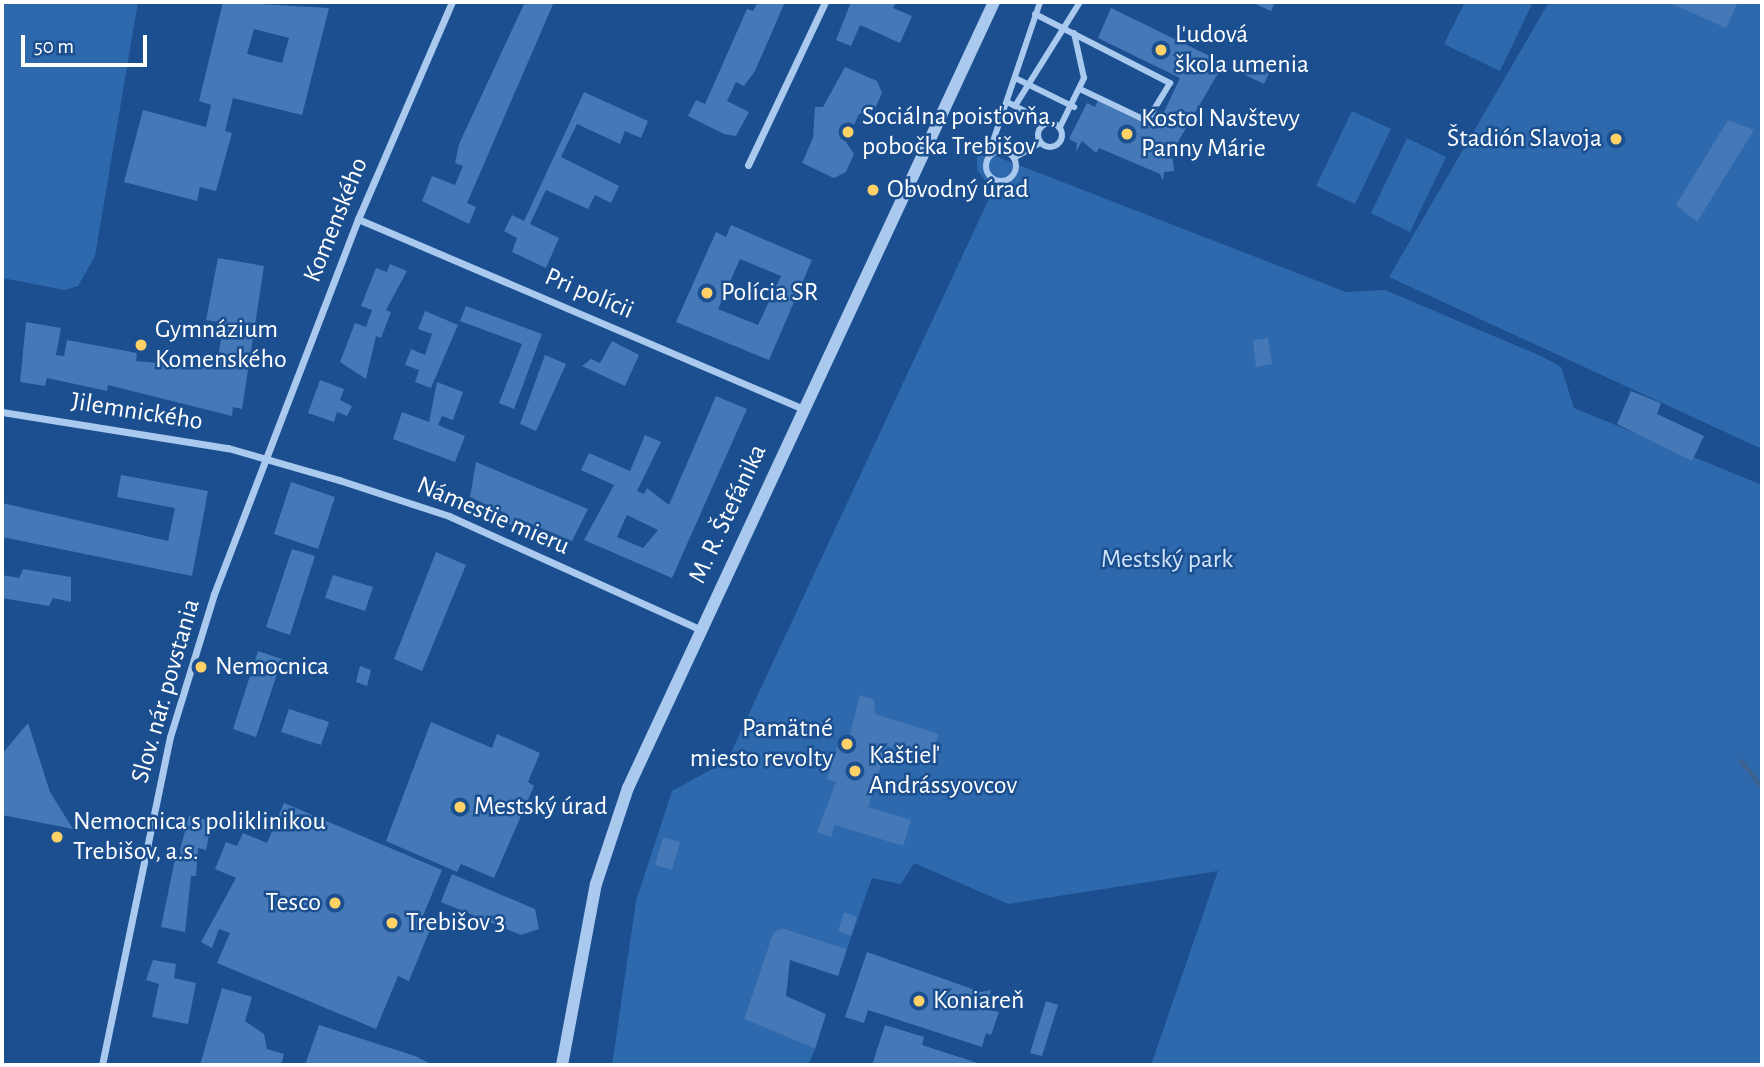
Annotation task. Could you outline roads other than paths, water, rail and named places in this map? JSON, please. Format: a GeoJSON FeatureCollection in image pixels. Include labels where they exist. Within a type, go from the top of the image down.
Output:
{"type":"FeatureCollection","features":[{"type":"Feature","properties":{"kind":"street","name":"Komenského"},"geometry":{"type":"LineString","coordinates":[[264,458],[358,219],[452,2]]}},
{"type":"Feature","properties":{"kind":"street"},"geometry":{"type":"LineString","coordinates":[[748,165],[825,2]]}},
{"type":"Feature","properties":{"kind":"street","name":"M. R. Štefánika"},"geometry":{"type":"LineString","coordinates":[[562,1065],[604,856],[699,629],[993,2]]}},
{"type":"Feature","properties":{"kind":"street"},"geometry":{"type":"LineString","coordinates":[[1014,158],[1014,173],[998,181],[986,171],[988,156],[1040,2]]}},
{"type":"Feature","properties":{"kind":"street"},"geometry":{"type":"LineString","coordinates":[[1015,106],[1080,2]]}},
{"type":"Feature","properties":{"kind":"street"},"geometry":{"type":"LineString","coordinates":[[1035,15],[1170,83],[1147,121],[1082,90]]}},
{"type":"Feature","properties":{"kind":"street"},"geometry":{"type":"LineString","coordinates":[[1014,158],[1040,143],[1059,143],[1060,127],[1082,90],[1074,33]]}},
{"type":"Feature","properties":{"kind":"street"},"geometry":{"type":"LineString","coordinates":[[1015,78],[1074,107]]}},
{"type":"Feature","properties":{"kind":"street"},"geometry":{"type":"LineString","coordinates":[[1007,102],[1060,127]]}},
{"type":"Feature","properties":{"kind":"street"},"geometry":{"type":"LineString","coordinates":[[1067,116],[1076,121]]}},
{"type":"Feature","properties":{"kind":"street"},"geometry":{"type":"LineString","coordinates":[[1040,143],[1039,128],[1049,123]]}},
{"type":"Feature","properties":{"kind":"street"},"geometry":{"type":"LineString","coordinates":[[988,156],[1002,150],[1014,158]]}},
{"type":"Feature","properties":{"kind":"street","name":"Pri polícii"},"geometry":{"type":"LineString","coordinates":[[358,219],[804,409]]}},
{"type":"Feature","properties":{"kind":"street","name":"Jilemnického"},"geometry":{"type":"LineString","coordinates":[[2,412],[264,458]]}},
{"type":"Feature","properties":{"kind":"street","name":"Námestie mieru"},"geometry":{"type":"LineString","coordinates":[[264,458],[449,516],[699,629]]}},
{"type":"Feature","properties":{"kind":"street","name":"Slov. nár. povstania"},"geometry":{"type":"LineString","coordinates":[[102,1065],[170,737],[264,458]]}},
{"type":"Feature","properties":{"kind":"waterway"},"geometry":{"type":"LineString","coordinates":[[1741,761],[1762,787]]}},
{"type":"Feature","properties":{"kind":"place","name":"Ľudová škola umenia"},"geometry":{"type":"Point","coordinates":[1161,50]}},
{"type":"Feature","properties":{"kind":"place","name":"Sociálna poisťovňa, pobočka Trebišov"},"geometry":{"type":"Point","coordinates":[848,132]}},
{"type":"Feature","properties":{"kind":"place","name":"Kostol Navštevy Panny Márie"},"geometry":{"type":"Point","coordinates":[1127,134]}},
{"type":"Feature","properties":{"kind":"place","name":"Štadión Slavoja"},"geometry":{"type":"Point","coordinates":[1616,139]}},
{"type":"Feature","properties":{"kind":"place","name":"Obvodný úrad"},"geometry":{"type":"Point","coordinates":[873,190]}},
{"type":"Feature","properties":{"kind":"place","name":"Polícia SR"},"geometry":{"type":"Point","coordinates":[707,293]}},
{"type":"Feature","properties":{"kind":"place","name":"Gymnázium Komenského"},"geometry":{"type":"Point","coordinates":[141,345]}},
{"type":"Feature","properties":{"kind":"place","name":"Nemocnica"},"geometry":{"type":"Point","coordinates":[201,667]}},
{"type":"Feature","properties":{"kind":"place","name":"Pamätné miesto revolty"},"geometry":{"type":"Point","coordinates":[847,744]}},
{"type":"Feature","properties":{"kind":"place","name":"Kaštieľ Andrássyovcov"},"geometry":{"type":"Point","coordinates":[855,771]}},
{"type":"Feature","properties":{"kind":"place","name":"Mestský úrad"},"geometry":{"type":"Point","coordinates":[460,807]}},
{"type":"Feature","properties":{"kind":"place","name":"Nemocnica s poliklinikou Trebišov, a.s."},"geometry":{"type":"Point","coordinates":[57,837]}},
{"type":"Feature","properties":{"kind":"place","name":"Tesco"},"geometry":{"type":"Point","coordinates":[335,903]}},
{"type":"Feature","properties":{"kind":"place","name":"Trebišov 3"},"geometry":{"type":"Point","coordinates":[392,923]}},
{"type":"Feature","properties":{"kind":"place","name":"Koniareň"},"geometry":{"type":"Point","coordinates":[919,1001]}},
{"type":"Feature","properties":{"kind":"park label","name":"Mestský park"},"geometry":{"type":"Point","coordinates":[1167,560]}}]}
